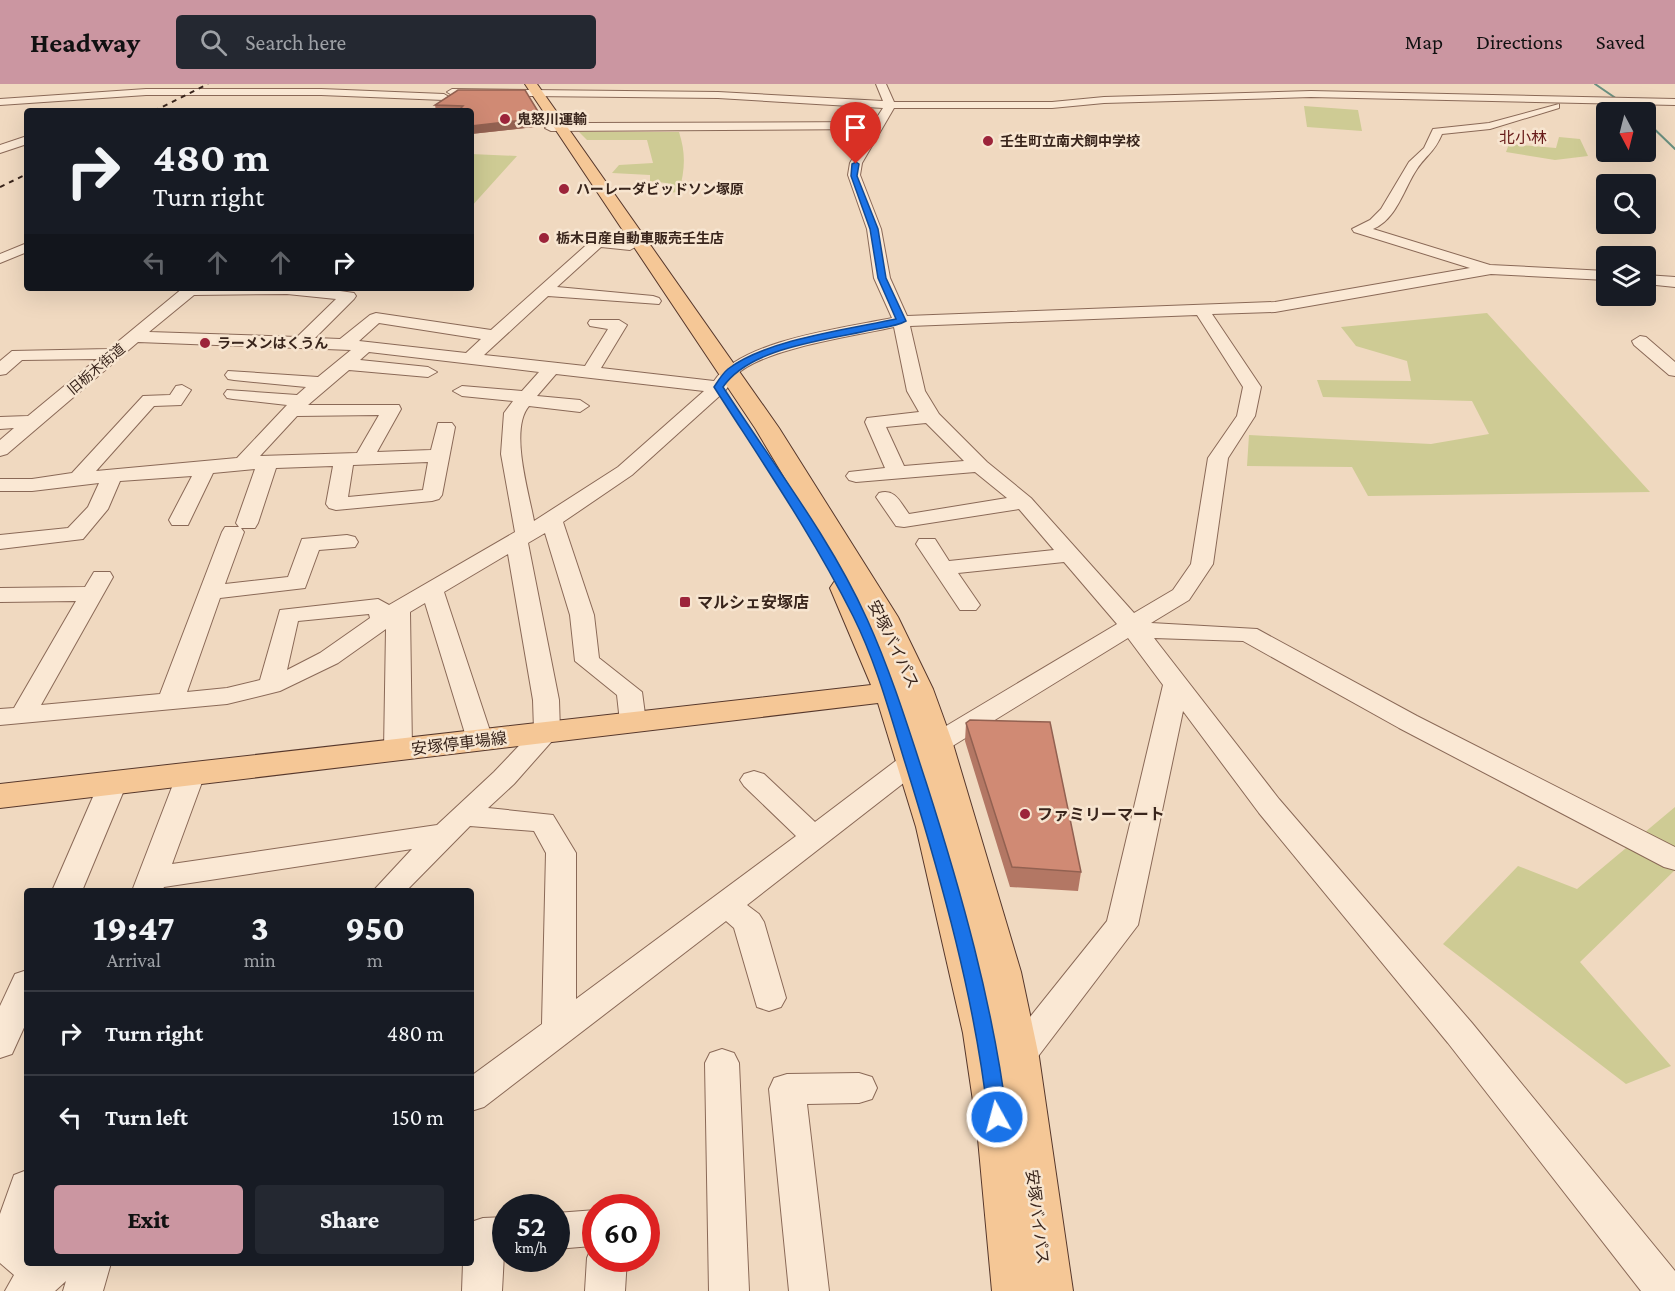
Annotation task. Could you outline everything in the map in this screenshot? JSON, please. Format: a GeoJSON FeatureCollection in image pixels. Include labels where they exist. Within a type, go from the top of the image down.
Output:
{"type":"FeatureCollection","features":[{"type":"Feature","properties":{"kind":"main road","name":"安塚バイパス"},"geometry":{"type":"LineString","coordinates":[[529,88],[724,380]]}},
{"type":"Feature","properties":{"kind":"main road","name":"安塚バイパス"},"geometry":{"type":"LineString","coordinates":[[556,127],[630,246],[849,557],[883,617],[904,691],[1001,972],[1018,1057],[1047,1291]]}},
{"type":"Feature","properties":{"kind":"main road","name":"安塚停車場線"},"geometry":{"type":"LineString","coordinates":[[0,796],[904,691]]}},
{"type":"Feature","properties":{"kind":"main road","name":"安塚バイパス"},"geometry":{"type":"LineString","coordinates":[[925,753],[945,867],[992,1074],[1017,1291]]}},
{"type":"Feature","properties":{"kind":"street"},"geometry":{"type":"LineString","coordinates":[[102,107],[137,84]]}},
{"type":"Feature","properties":{"kind":"street"},"geometry":{"type":"LineString","coordinates":[[177,106],[218,84]]}},
{"type":"Feature","properties":{"kind":"street"},"geometry":{"type":"LineString","coordinates":[[429,106],[466,84]]}},
{"type":"Feature","properties":{"kind":"street"},"geometry":{"type":"LineString","coordinates":[[881,84],[891,105]]}},
{"type":"Feature","properties":{"kind":"street"},"geometry":{"type":"LineString","coordinates":[[1382,84],[1447,91],[1476,97]]}},
{"type":"Feature","properties":{"kind":"street"},"geometry":{"type":"LineString","coordinates":[[0,102],[125,93],[202,92],[248,100],[265,89],[448,94],[529,88],[775,87]]}},
{"type":"Feature","properties":{"kind":"street"},"geometry":{"type":"LineString","coordinates":[[1493,87],[1551,100],[1559,104],[1498,125],[1437,131],[1429,150],[1413,165],[1387,211],[1375,223],[1359,230],[1491,269],[1596,275]]}},
{"type":"Feature","properties":{"kind":"street"},"geometry":{"type":"LineString","coordinates":[[1094,88],[1096,98],[1104,100]]}},
{"type":"Feature","properties":{"kind":"street"},"geometry":{"type":"LineString","coordinates":[[720,89],[891,105],[1052,105],[1104,100],[1311,94],[1675,102]]}},
{"type":"Feature","properties":{"kind":"street"},"geometry":{"type":"LineString","coordinates":[[891,105],[857,161],[854,176],[874,229],[882,278],[901,321],[916,391],[931,417],[980,466],[1024,502],[1131,625],[1269,806],[1460,1033],[1666,1291]]}},
{"type":"Feature","properties":{"kind":"street"},"geometry":{"type":"LineString","coordinates":[[556,127],[710,128],[822,122],[877,126]]}},
{"type":"Feature","properties":{"kind":"street"},"geometry":{"type":"LineString","coordinates":[[0,150],[24,141]]}},
{"type":"Feature","properties":{"kind":"street"},"geometry":{"type":"LineString","coordinates":[[471,357],[598,242],[630,246]]}},
{"type":"Feature","properties":{"kind":"street"},"geometry":{"type":"LineString","coordinates":[[0,259],[23,251]]}},
{"type":"Feature","properties":{"kind":"street"},"geometry":{"type":"LineString","coordinates":[[12,716],[227,696],[271,686],[329,658],[390,613],[552,520],[625,471],[750,359],[802,342],[901,321],[1281,306],[1491,269]]}},
{"type":"Feature","properties":{"kind":"street"},"geometry":{"type":"LineString","coordinates":[[1656,281],[1675,282]]}},
{"type":"Feature","properties":{"kind":"street","name":"旧栃木街道"},"geometry":{"type":"LineString","coordinates":[[0,450],[189,291]]}},
{"type":"Feature","properties":{"kind":"street"},"geometry":{"type":"LineString","coordinates":[[303,342],[348,296],[304,291]]}},
{"type":"Feature","properties":{"kind":"street"},"geometry":{"type":"LineString","coordinates":[[546,291],[653,301]]}},
{"type":"Feature","properties":{"kind":"street"},"geometry":{"type":"LineString","coordinates":[[474,1094],[726,906],[925,753],[1181,595],[1202,564],[1218,458],[1248,411],[1252,387],[1201,309]]}},
{"type":"Feature","properties":{"kind":"street"},"geometry":{"type":"LineString","coordinates":[[456,314],[508,324]]}},
{"type":"Feature","properties":{"kind":"street"},"geometry":{"type":"LineString","coordinates":[[344,344],[376,318],[494,336]]}},
{"type":"Feature","properties":{"kind":"street"},"geometry":{"type":"LineString","coordinates":[[590,372],[619,326],[596,323]]}},
{"type":"Feature","properties":{"kind":"street"},"geometry":{"type":"LineString","coordinates":[[135,337],[344,344],[590,372],[724,380]]}},
{"type":"Feature","properties":{"kind":"street"},"geometry":{"type":"LineString","coordinates":[[1640,341],[1675,371]]}},
{"type":"Feature","properties":{"kind":"street"},"geometry":{"type":"LineString","coordinates":[[243,463],[299,403],[365,347]]}},
{"type":"Feature","properties":{"kind":"street"},"geometry":{"type":"LineString","coordinates":[[0,370],[18,355],[114,354]]}},
{"type":"Feature","properties":{"kind":"street"},"geometry":{"type":"LineString","coordinates":[[345,364],[428,372]]}},
{"type":"Feature","properties":{"kind":"street"},"geometry":{"type":"LineString","coordinates":[[391,888],[453,825],[504,778],[547,732],[546,700],[510,454],[513,413],[551,368]]}},
{"type":"Feature","properties":{"kind":"street"},"geometry":{"type":"LineString","coordinates":[[234,375],[322,383]]}},
{"type":"Feature","properties":{"kind":"street"},"geometry":{"type":"LineString","coordinates":[[78,478],[148,400],[175,400],[182,390]]}},
{"type":"Feature","properties":{"kind":"street"},"geometry":{"type":"LineString","coordinates":[[462,391],[580,405]]}},
{"type":"Feature","properties":{"kind":"street"},"geometry":{"type":"LineString","coordinates":[[233,394],[299,403],[392,409],[364,457]]}},
{"type":"Feature","properties":{"kind":"street"},"geometry":{"type":"LineString","coordinates":[[897,473],[874,422],[931,417]]}},
{"type":"Feature","properties":{"kind":"street"},"geometry":{"type":"LineString","coordinates":[[0,423],[33,422]]}},
{"type":"Feature","properties":{"kind":"street"},"geometry":{"type":"LineString","coordinates":[[344,459],[336,504],[432,495],[445,427]]}},
{"type":"Feature","properties":{"kind":"street"},"geometry":{"type":"LineString","coordinates":[[0,485],[32,486],[78,478],[205,469],[268,461],[438,456]]}},
{"type":"Feature","properties":{"kind":"street"},"geometry":{"type":"LineString","coordinates":[[171,700],[211,592],[268,461]]}},
{"type":"Feature","properties":{"kind":"street"},"geometry":{"type":"LineString","coordinates":[[856,476],[980,466]]}},
{"type":"Feature","properties":{"kind":"street"},"geometry":{"type":"LineString","coordinates":[[180,520],[205,469]]}},
{"type":"Feature","properties":{"kind":"street"},"geometry":{"type":"LineString","coordinates":[[0,560],[9,541],[75,534],[97,509],[113,475]]}},
{"type":"Feature","properties":{"kind":"street"},"geometry":{"type":"LineString","coordinates":[[886,496],[904,520],[1024,502]]}},
{"type":"Feature","properties":{"kind":"street"},"geometry":{"type":"LineString","coordinates":[[552,520],[582,615],[587,661],[629,692],[633,722]]}},
{"type":"Feature","properties":{"kind":"street"},"geometry":{"type":"LineString","coordinates":[[211,592],[297,583],[310,544],[347,542]]}},
{"type":"Feature","properties":{"kind":"street"},"geometry":{"type":"LineString","coordinates":[[927,544],[968,605]]}},
{"type":"Feature","properties":{"kind":"street"},"geometry":{"type":"LineString","coordinates":[[942,568],[1071,555]]}},
{"type":"Feature","properties":{"kind":"street"},"geometry":{"type":"LineString","coordinates":[[0,595],[97,585],[12,716]]}},
{"type":"Feature","properties":{"kind":"street"},"geometry":{"type":"LineString","coordinates":[[432,590],[480,740]]}},
{"type":"Feature","properties":{"kind":"street"},"geometry":{"type":"LineString","coordinates":[[271,686],[288,615],[378,606],[390,613]]}},
{"type":"Feature","properties":{"kind":"street"},"geometry":{"type":"LineString","coordinates":[[390,613],[398,750]]}},
{"type":"Feature","properties":{"kind":"street"},"geometry":{"type":"LineString","coordinates":[[1131,625],[1152,631],[1248,634],[1480,760],[1675,860]]}},
{"type":"Feature","properties":{"kind":"street"},"geometry":{"type":"LineString","coordinates":[[1018,1057],[1122,925],[1176,684]]}},
{"type":"Feature","properties":{"kind":"street"},"geometry":{"type":"LineString","coordinates":[[149,884],[191,774]]}},
{"type":"Feature","properties":{"kind":"street"},"geometry":{"type":"LineString","coordinates":[[754,780],[815,838]]}},
{"type":"Feature","properties":{"kind":"street"},"geometry":{"type":"LineString","coordinates":[[68,888],[113,783]]}},
{"type":"Feature","properties":{"kind":"street"},"geometry":{"type":"LineString","coordinates":[[149,884],[453,825],[543,822],[561,853],[559,1030]]}},
{"type":"Feature","properties":{"kind":"street"},"geometry":{"type":"LineString","coordinates":[[726,906],[748,922],[769,998]]}},
{"type":"Feature","properties":{"kind":"street"},"geometry":{"type":"LineString","coordinates":[[0,1044],[24,990]]}},
{"type":"Feature","properties":{"kind":"street"},"geometry":{"type":"LineString","coordinates":[[722,1063],[729,1291]]}},
{"type":"Feature","properties":{"kind":"street"},"geometry":{"type":"LineString","coordinates":[[808,1291],[787,1089],[858,1088]]}},
{"type":"Feature","properties":{"kind":"street"},"geometry":{"type":"LineString","coordinates":[[24,1198],[10,1247],[24,1259]]}},
{"type":"Feature","properties":{"kind":"street"},"geometry":{"type":"LineString","coordinates":[[482,1291],[483,1236],[492,1236]]}},
{"type":"Feature","properties":{"kind":"street"},"geometry":{"type":"LineString","coordinates":[[83,1291],[89,1266]]}},
{"type":"Feature","properties":{"kind":"street"},"geometry":{"type":"LineString","coordinates":[[605,1291],[606,1272]]}},
{"type":"Feature","properties":{"kind":"shaded area"},"geometry":{"type":"Polygon","coordinates":[[[1304,106],[1358,110],[1362,131],[1307,127],[1304,106]]]}},
{"type":"Feature","properties":{"kind":"shaded area"},"geometry":{"type":"Polygon","coordinates":[[[579,132],[679,132],[684,162],[679,192],[665,193],[666,183],[650,181],[650,175],[612,173],[619,165],[653,163],[647,140],[587,140],[579,132]]]}},
{"type":"Feature","properties":{"kind":"shaded area"},"geometry":{"type":"Polygon","coordinates":[[[1559,137],[1580,139],[1588,156],[1555,160],[1506,152],[1509,144],[1556,148],[1559,137]]]}},
{"type":"Feature","properties":{"kind":"shaded area"},"geometry":{"type":"Polygon","coordinates":[[[474,154],[517,156],[474,204],[474,154]]]}},
{"type":"Feature","properties":{"kind":"shaded area"},"geometry":{"type":"Polygon","coordinates":[[[1487,313],[1650,492],[1368,496],[1352,467],[1247,466],[1249,435],[1431,444],[1489,434],[1472,401],[1323,397],[1317,380],[1411,381],[1407,361],[1356,346],[1341,327],[1487,313]]]}},
{"type":"Feature","properties":{"kind":"shaded area"},"geometry":{"type":"Polygon","coordinates":[[[1675,807],[1675,870],[1580,962],[1671,1066],[1626,1084],[1443,944],[1518,866],[1577,889],[1675,807]]]}},
{"type":"Feature","properties":{"kind":"building","name":"鬼怒川運輸"},"geometry":{"type":"Polygon","coordinates":[[[458,90],[525,90],[542,118],[474,126],[474,108],[435,105],[458,90]]]}},
{"type":"Feature","properties":{"kind":"building","name":"ファミリーマート"},"geometry":{"type":"Polygon","coordinates":[[[970,720],[1050,722],[1081,872],[1012,867],[966,723],[970,720]]]}},
{"type":"Feature","properties":{"kind":"waterway"},"geometry":{"type":"LineString","coordinates":[[1595,84],[1621,102]]}},
{"type":"Feature","properties":{"kind":"waterway"},"geometry":{"type":"LineString","coordinates":[[1656,131],[1675,149]]}},
{"type":"Feature","properties":{"kind":"railway"},"geometry":{"type":"LineString","coordinates":[[160,108],[208,84]]}},
{"type":"Feature","properties":{"kind":"railway"},"geometry":{"type":"LineString","coordinates":[[0,187],[24,175]]}},
{"type":"Feature","properties":{"kind":"place","name":"鬼怒川運輸"},"geometry":{"type":"Point","coordinates":[505,119]}},
{"type":"Feature","properties":{"kind":"place","name":"壬生町立南犬飼中学校"},"geometry":{"type":"Point","coordinates":[988,141]}},
{"type":"Feature","properties":{"kind":"place","name":"ハーレーダビッドソン塚原"},"geometry":{"type":"Point","coordinates":[564,189]}},
{"type":"Feature","properties":{"kind":"place","name":"栃木日産自動車販売壬生店"},"geometry":{"type":"Point","coordinates":[544,238]}},
{"type":"Feature","properties":{"kind":"place","name":"ラーメンはくうん"},"geometry":{"type":"Point","coordinates":[205,343]}},
{"type":"Feature","properties":{"kind":"place","name":"マルシェ安塚店"},"geometry":{"type":"Point","coordinates":[685,602]}},
{"type":"Feature","properties":{"kind":"place","name":"ファミリーマート"},"geometry":{"type":"Point","coordinates":[1025,814]}},
{"type":"Feature","properties":{"kind":"district","name":"北小林"},"geometry":{"type":"Point","coordinates":[1523,137]}},
{"type":"Feature","properties":{"kind":"route"},"geometry":{"type":"LineString","coordinates":[[856,164],[854,176],[874,229],[876,255],[882,278],[901,321],[802,342],[750,359],[729,372],[718,387],[831,561],[860,619],[890,693],[942,855],[971,971],[992,1074],[997,1117]]}}]}
